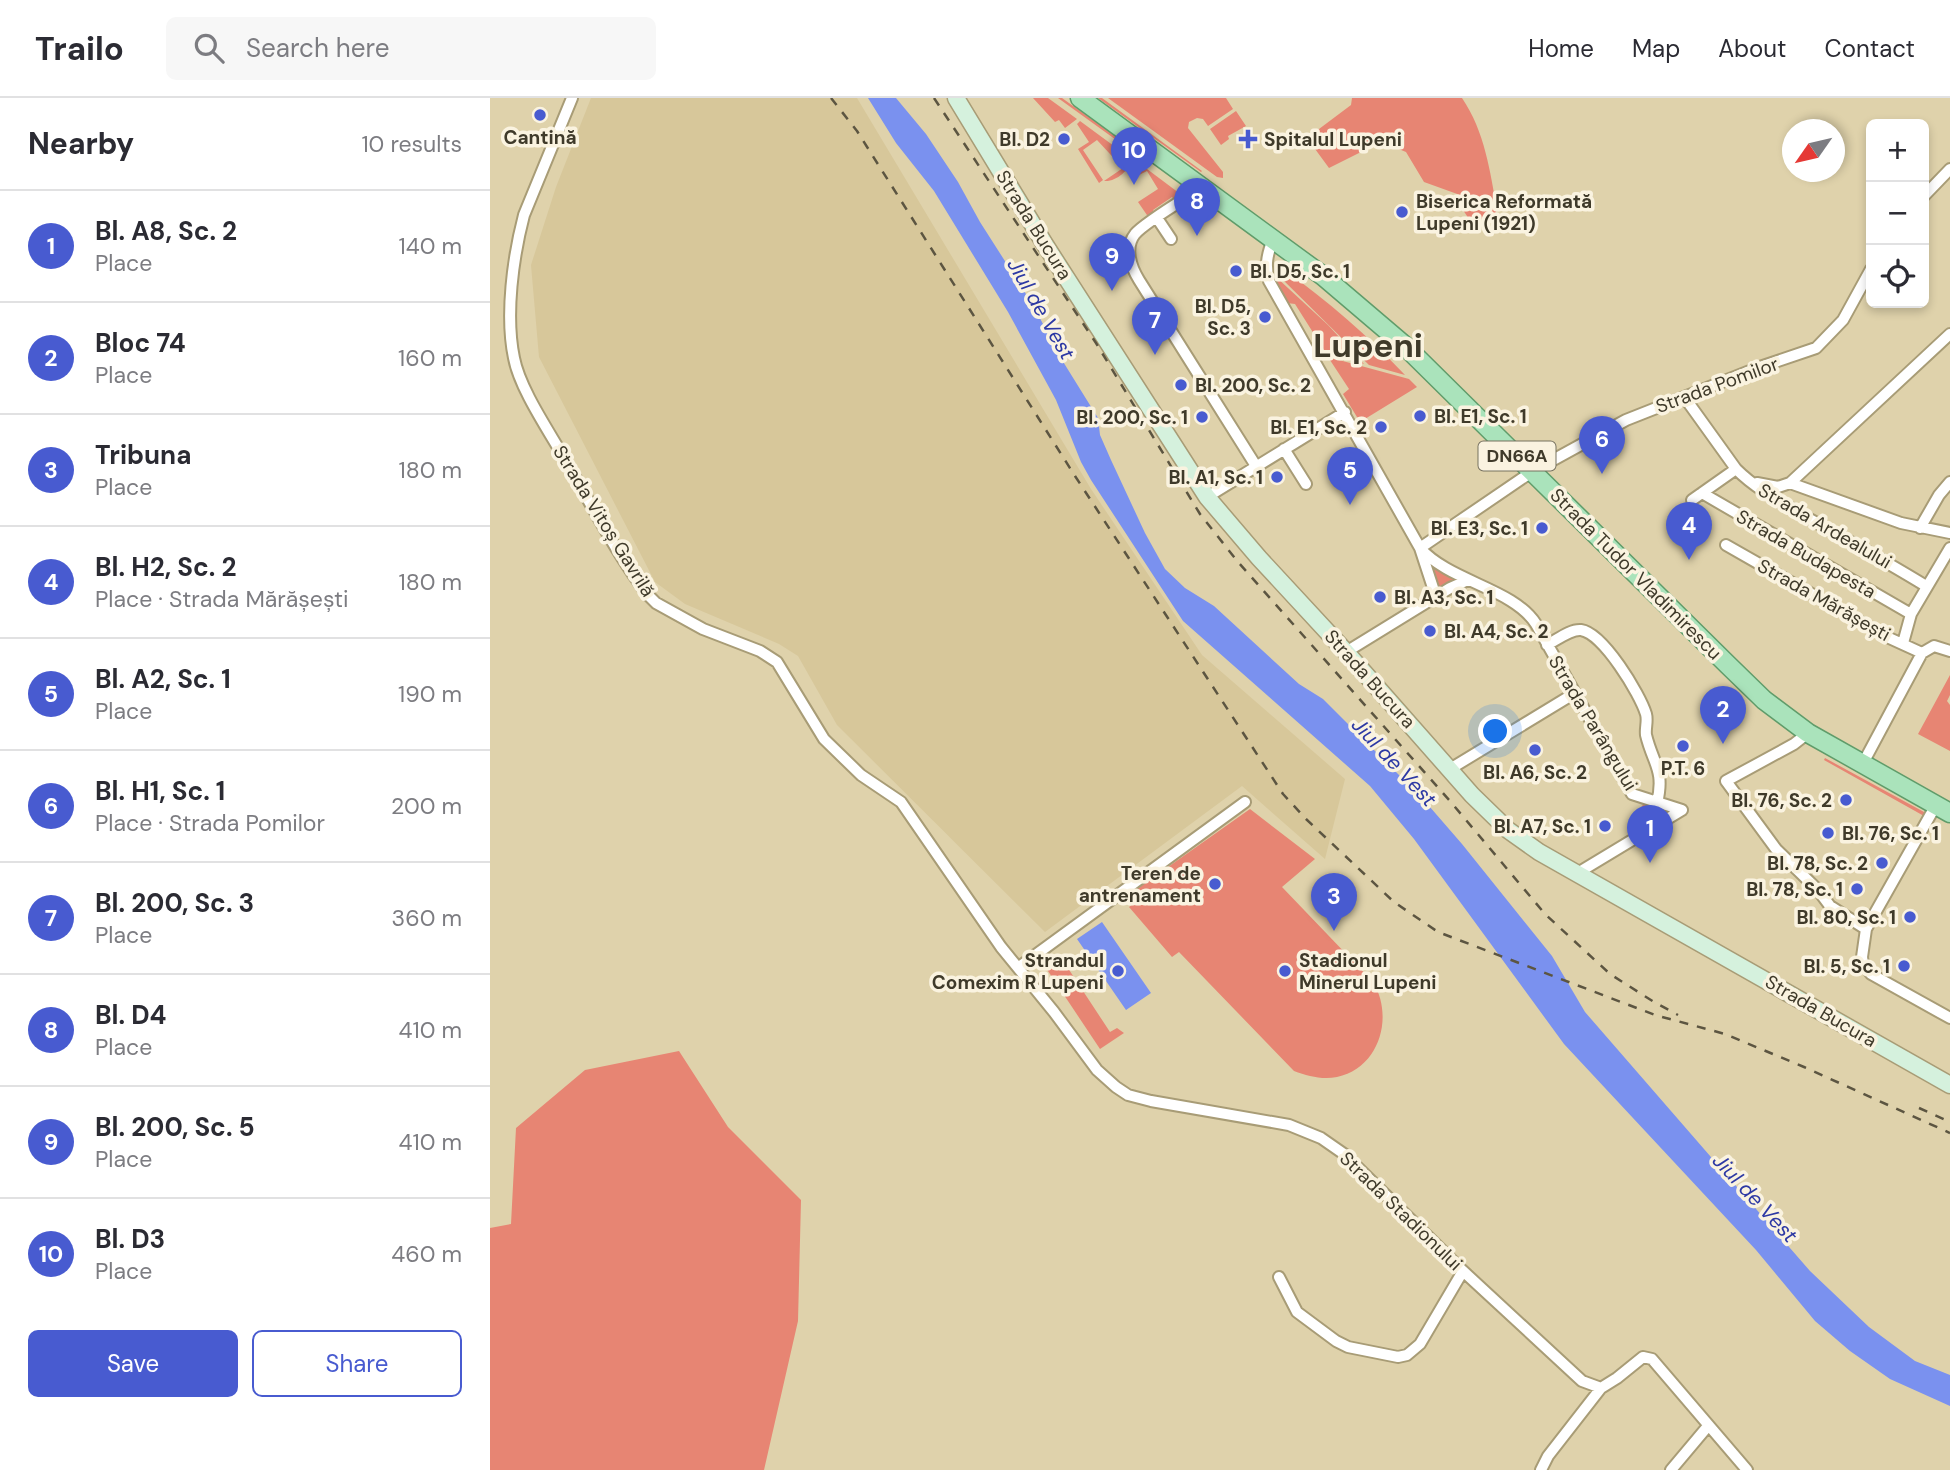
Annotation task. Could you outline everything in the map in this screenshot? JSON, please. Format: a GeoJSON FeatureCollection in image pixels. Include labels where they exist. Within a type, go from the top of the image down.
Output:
{"type":"FeatureCollection","features":[{"type":"Feature","properties":{"kind":"main road","name":"Strada Bucura"},"geometry":{"type":"LineString","coordinates":[[956,98],[1044,243],[1188,470],[1208,497],[1259,558],[1508,830],[1576,874],[1950,1085]]}},
{"type":"Feature","properties":{"kind":"main road","name":"Strada Tudor Vladimirescu"},"geometry":{"type":"LineString","coordinates":[[1080,98],[1323,276],[1377,321],[1756,692],[1808,733],[1943,809]]}},
{"type":"Feature","properties":{"kind":"street","name":"Strada Vitoș Gavrilă"},"geometry":{"type":"LineString","coordinates":[[572,98],[519,232],[510,334],[521,380],[601,521],[648,595],[656,603],[703,629],[760,651],[777,662],[824,740],[861,775],[901,802],[984,923],[1019,967]]}},
{"type":"Feature","properties":{"kind":"street"},"geometry":{"type":"LineString","coordinates":[[1929,191],[1950,169]]}},
{"type":"Feature","properties":{"kind":"street"},"geometry":{"type":"LineString","coordinates":[[1203,187],[1140,230],[1133,238],[1130,258],[1133,270],[1256,466]]}},
{"type":"Feature","properties":{"kind":"street"},"geometry":{"type":"LineString","coordinates":[[1157,218],[1171,239]]}},
{"type":"Feature","properties":{"kind":"street","name":"Strada Parângului"},"geometry":{"type":"LineString","coordinates":[[1273,239],[1267,255],[1269,281],[1420,548],[1436,597]]}},
{"type":"Feature","properties":{"kind":"street","name":"Strada Pomilor"},"geometry":{"type":"LineString","coordinates":[[1533,471],[1626,420],[1816,348],[1843,320],[1866,278]]}},
{"type":"Feature","properties":{"kind":"street"},"geometry":{"type":"LineString","coordinates":[[1748,481],[1778,487],[1790,483],[1950,334]]}},
{"type":"Feature","properties":{"kind":"street","name":"Strada Ardealului"},"geometry":{"type":"LineString","coordinates":[[1685,398],[1736,469],[1748,481],[1926,586]]}},
{"type":"Feature","properties":{"kind":"street"},"geometry":{"type":"LineString","coordinates":[[1208,497],[1345,412]]}},
{"type":"Feature","properties":{"kind":"street"},"geometry":{"type":"LineString","coordinates":[[1284,449],[1306,484]]}},
{"type":"Feature","properties":{"kind":"street","name":"Strada Budapesta"},"geometry":{"type":"LineString","coordinates":[[1736,469],[1697,497],[1911,614]]}},
{"type":"Feature","properties":{"kind":"street"},"geometry":{"type":"LineString","coordinates":[[1420,548],[1533,471]]}},
{"type":"Feature","properties":{"kind":"street"},"geometry":{"type":"LineString","coordinates":[[1920,528],[1939,495],[1950,482]]}},
{"type":"Feature","properties":{"kind":"street"},"geometry":{"type":"LineString","coordinates":[[1790,483],[1869,513],[1920,528],[1950,533]]}},
{"type":"Feature","properties":{"kind":"street","name":"Strada Mărășești"},"geometry":{"type":"LineString","coordinates":[[1726,545],[1864,624],[1924,651]]}},
{"type":"Feature","properties":{"kind":"street","name":"Strada Parângului"},"geometry":{"type":"LineString","coordinates":[[1420,548],[1429,557],[1525,610],[1632,794],[1682,810],[1576,874]]}},
{"type":"Feature","properties":{"kind":"street"},"geometry":{"type":"LineString","coordinates":[[1903,643],[1911,614],[1950,548]]}},
{"type":"Feature","properties":{"kind":"street"},"geometry":{"type":"LineString","coordinates":[[1346,652],[1468,580]]}},
{"type":"Feature","properties":{"kind":"street"},"geometry":{"type":"LineString","coordinates":[[1547,645],[1573,631],[1581,630],[1589,632],[1606,645],[1646,716],[1646,734],[1657,761],[1660,780],[1657,803]]}},
{"type":"Feature","properties":{"kind":"street"},"geometry":{"type":"LineString","coordinates":[[1862,765],[1924,651],[1940,647],[1950,651]]}},
{"type":"Feature","properties":{"kind":"street"},"geometry":{"type":"LineString","coordinates":[[1450,769],[1575,693]]}},
{"type":"Feature","properties":{"kind":"street"},"geometry":{"type":"LineString","coordinates":[[1808,733],[1794,744],[1726,781],[1776,849],[1818,890],[1830,906],[1866,929]]}},
{"type":"Feature","properties":{"kind":"street"},"geometry":{"type":"LineString","coordinates":[[1019,967],[1245,802]]}},
{"type":"Feature","properties":{"kind":"street"},"geometry":{"type":"LineString","coordinates":[[1943,809],[1866,929],[1861,949],[1866,969],[1950,1018]]}},
{"type":"Feature","properties":{"kind":"street","name":"Strada Stadionului"},"geometry":{"type":"LineString","coordinates":[[1019,967],[1088,1059],[1116,1087],[1128,1095],[1151,1101],[1289,1125],[1321,1138],[1343,1154],[1570,1371],[1591,1386],[1601,1388]]}},
{"type":"Feature","properties":{"kind":"street"},"geometry":{"type":"LineString","coordinates":[[1279,1277],[1297,1312],[1336,1341],[1348,1347],[1398,1357],[1407,1355],[1420,1344],[1463,1271]]}},
{"type":"Feature","properties":{"kind":"street"},"geometry":{"type":"LineString","coordinates":[[1541,1470],[1548,1455],[1601,1388],[1643,1357],[1657,1365],[1746,1470]]}},
{"type":"Feature","properties":{"kind":"street"},"geometry":{"type":"LineString","coordinates":[[1671,1470],[1708,1426]]}},
{"type":"Feature","properties":{"kind":"shaded area"},"geometry":{"type":"Polygon","coordinates":[[[591,98],[857,98],[1091,489],[1202,655],[1345,779],[1325,859],[1242,786],[1045,932],[837,725],[798,656],[779,644],[685,604],[655,582],[539,357],[531,265],[556,187],[591,98]]]}},
{"type":"Feature","properties":{"kind":"shaded area"},"geometry":{"type":"Polygon","coordinates":[[[1033,98],[1048,98],[1077,119],[1065,128],[1059,120],[1055,122],[1033,98]]]}},
{"type":"Feature","properties":{"kind":"shaded area"},"geometry":{"type":"Polygon","coordinates":[[[1058,98],[1062,98],[1139,153],[1137,155],[1058,98]]]}},
{"type":"Feature","properties":{"kind":"shaded area"},"geometry":{"type":"Polygon","coordinates":[[[1098,98],[1102,98],[1202,171],[1201,172],[1098,98]]]}},
{"type":"Feature","properties":{"kind":"shaded area"},"geometry":{"type":"Polygon","coordinates":[[[1108,98],[1226,98],[1233,109],[1208,126],[1203,119],[1197,118],[1189,122],[1188,128],[1223,172],[1223,178],[1217,177],[1108,98]]]}},
{"type":"Feature","properties":{"kind":"shaded area"},"geometry":{"type":"Polygon","coordinates":[[[1352,98],[1462,98],[1476,124],[1486,152],[1497,210],[1494,215],[1469,219],[1463,210],[1460,195],[1424,182],[1406,152],[1389,145],[1371,147],[1329,168],[1307,138],[1351,105],[1352,98]]]}},
{"type":"Feature","properties":{"kind":"shaded area"},"geometry":{"type":"Polygon","coordinates":[[[1236,111],[1246,126],[1228,136],[1229,139],[1221,145],[1210,129],[1236,111]]]}},
{"type":"Feature","properties":{"kind":"shaded area"},"geometry":{"type":"Polygon","coordinates":[[[1080,121],[1133,160],[1122,175],[1104,181],[1123,168],[1097,140],[1083,150],[1103,180],[1099,183],[1078,149],[1089,142],[1077,124],[1080,121]]]}},
{"type":"Feature","properties":{"kind":"shaded area"},"geometry":{"type":"Polygon","coordinates":[[[1139,163],[1183,196],[1175,201],[1172,197],[1153,210],[1155,215],[1149,218],[1138,202],[1158,189],[1147,171],[1137,176],[1134,169],[1139,163]]]}},
{"type":"Feature","properties":{"kind":"shaded area"},"geometry":{"type":"Polygon","coordinates":[[[1279,268],[1300,281],[1347,319],[1405,375],[1369,365],[1276,273],[1279,268]]]}},
{"type":"Feature","properties":{"kind":"shaded area"},"geometry":{"type":"Polygon","coordinates":[[[1275,276],[1328,325],[1364,364],[1326,353],[1295,304],[1287,303],[1274,280],[1275,276]]]}},
{"type":"Feature","properties":{"kind":"shaded area"},"geometry":{"type":"Polygon","coordinates":[[[1328,357],[1409,379],[1417,387],[1360,422],[1343,394],[1349,389],[1328,357]]]}},
{"type":"Feature","properties":{"kind":"shaded area"},"geometry":{"type":"Polygon","coordinates":[[[1433,566],[1455,580],[1440,589],[1433,566]]]}},
{"type":"Feature","properties":{"kind":"shaded area"},"geometry":{"type":"Polygon","coordinates":[[[1950,675],[1950,695],[1947,701],[1950,705],[1950,751],[1918,734],[1950,675]]]}},
{"type":"Feature","properties":{"kind":"shaded area"},"geometry":{"type":"Polygon","coordinates":[[[1825,758],[1924,812],[1924,816],[1824,760],[1825,758]]]}},
{"type":"Feature","properties":{"kind":"shaded area"},"geometry":{"type":"Polygon","coordinates":[[[1644,803],[1667,809],[1671,813],[1651,825],[1641,808],[1644,803]]]}},
{"type":"Feature","properties":{"kind":"shaded area"},"geometry":{"type":"Polygon","coordinates":[[[1250,809],[1315,859],[1282,887],[1373,982],[1379,995],[1382,1025],[1379,1039],[1364,1063],[1352,1072],[1326,1078],[1294,1071],[1179,952],[1172,957],[1129,907],[1133,904],[1127,896],[1250,809]]]}},
{"type":"Feature","properties":{"kind":"shaded area"},"geometry":{"type":"Polygon","coordinates":[[[1060,956],[1110,1032],[1117,1028],[1124,1033],[1100,1049],[1042,962],[1046,965],[1060,956]]]}},
{"type":"Feature","properties":{"kind":"shaded area"},"geometry":{"type":"Polygon","coordinates":[[[679,1051],[728,1127],[801,1200],[798,1321],[764,1470],[490,1470],[490,1228],[511,1224],[516,1128],[585,1070],[679,1051]]]}},
{"type":"Feature","properties":{"kind":"water"},"geometry":{"type":"Polygon","coordinates":[[[868,98],[896,98],[926,134],[958,182],[1098,418],[1100,435],[1111,460],[1165,569],[1185,588],[1214,606],[1299,684],[1323,699],[1423,799],[1552,956],[1585,1012],[1810,1271],[1869,1327],[1915,1361],[1950,1375],[1950,1406],[1890,1379],[1850,1351],[1815,1321],[1756,1250],[1564,1044],[1414,839],[1370,786],[1183,621],[1091,480],[1056,400],[1008,312],[934,191],[896,143],[868,98]]]}},
{"type":"Feature","properties":{"kind":"water","name":"Strandul Comexim R Lupeni"},"geometry":{"type":"Polygon","coordinates":[[[1102,922],[1151,993],[1126,1010],[1077,939],[1102,922]]]}},
{"type":"Feature","properties":{"kind":"railway"},"geometry":{"type":"LineString","coordinates":[[831,98],[857,131],[1075,476],[1283,794],[1394,902],[1438,932],[1655,1015],[1725,1034],[1950,1133]]}},
{"type":"Feature","properties":{"kind":"railway"},"geometry":{"type":"LineString","coordinates":[[934,98],[1096,343],[1200,514],[1238,562],[1450,801],[1545,914],[1610,974],[1678,1015]]}},
{"type":"Feature","properties":{"kind":"railway"},"geometry":{"type":"LineString","coordinates":[[1919,1108],[1950,1122]]}},
{"type":"Feature","properties":{"kind":"place","name":"Cantină"},"geometry":{"type":"Point","coordinates":[540,115]}},
{"type":"Feature","properties":{"kind":"place","name":"Bl. D2"},"geometry":{"type":"Point","coordinates":[1064,139]}},
{"type":"Feature","properties":{"kind":"place","name":"Spitalul Lupeni"},"geometry":{"type":"Point","coordinates":[1248,139]}},
{"type":"Feature","properties":{"kind":"place","name":"Bl. D3"},"geometry":{"type":"Point","coordinates":[1134,185]}},
{"type":"Feature","properties":{"kind":"place","name":"Biserica Reformată Lupeni (1921)"},"geometry":{"type":"Point","coordinates":[1402,212]}},
{"type":"Feature","properties":{"kind":"place","name":"Bl. D4"},"geometry":{"type":"Point","coordinates":[1197,236]}},
{"type":"Feature","properties":{"kind":"place","name":"Bl. D5, Sc. 1"},"geometry":{"type":"Point","coordinates":[1236,271]}},
{"type":"Feature","properties":{"kind":"place","name":"Bl. 200, Sc. 5"},"geometry":{"type":"Point","coordinates":[1112,291]}},
{"type":"Feature","properties":{"kind":"place","name":"Bl. D5, Sc. 3"},"geometry":{"type":"Point","coordinates":[1265,317]}},
{"type":"Feature","properties":{"kind":"place","name":"Bl. 200, Sc. 3"},"geometry":{"type":"Point","coordinates":[1155,355]}},
{"type":"Feature","properties":{"kind":"place","name":"Bl. 200, Sc. 2"},"geometry":{"type":"Point","coordinates":[1181,385]}},
{"type":"Feature","properties":{"kind":"place","name":"Bl. E1, Sc. 1"},"geometry":{"type":"Point","coordinates":[1420,416]}},
{"type":"Feature","properties":{"kind":"place","name":"Bl. 200, Sc. 1"},"geometry":{"type":"Point","coordinates":[1202,417]}},
{"type":"Feature","properties":{"kind":"place","name":"Bl. E1, Sc. 2"},"geometry":{"type":"Point","coordinates":[1381,427]}},
{"type":"Feature","properties":{"kind":"place","name":"Bl. H1, Sc. 1"},"geometry":{"type":"Point","coordinates":[1602,474]}},
{"type":"Feature","properties":{"kind":"place","name":"Bl. A1, Sc. 1"},"geometry":{"type":"Point","coordinates":[1277,477]}},
{"type":"Feature","properties":{"kind":"place","name":"Bl. A2, Sc. 1"},"geometry":{"type":"Point","coordinates":[1350,505]}},
{"type":"Feature","properties":{"kind":"place","name":"Bl. E3, Sc. 1"},"geometry":{"type":"Point","coordinates":[1542,528]}},
{"type":"Feature","properties":{"kind":"place","name":"Bl. H2, Sc. 2"},"geometry":{"type":"Point","coordinates":[1689,560]}},
{"type":"Feature","properties":{"kind":"place","name":"Bl. A3, Sc. 1"},"geometry":{"type":"Point","coordinates":[1380,597]}},
{"type":"Feature","properties":{"kind":"place","name":"Bl. A4, Sc. 2"},"geometry":{"type":"Point","coordinates":[1430,631]}},
{"type":"Feature","properties":{"kind":"place","name":"Bloc 74"},"geometry":{"type":"Point","coordinates":[1723,744]}},
{"type":"Feature","properties":{"kind":"place","name":"P.T. 6"},"geometry":{"type":"Point","coordinates":[1683,746]}},
{"type":"Feature","properties":{"kind":"place","name":"Bl. A6, Sc. 2"},"geometry":{"type":"Point","coordinates":[1535,750]}},
{"type":"Feature","properties":{"kind":"place","name":"Bl. 76, Sc. 2"},"geometry":{"type":"Point","coordinates":[1846,800]}},
{"type":"Feature","properties":{"kind":"place","name":"Bl. A7, Sc. 1"},"geometry":{"type":"Point","coordinates":[1605,826]}},
{"type":"Feature","properties":{"kind":"place","name":"Bl. 76, Sc. 1"},"geometry":{"type":"Point","coordinates":[1828,833]}},
{"type":"Feature","properties":{"kind":"place","name":"Bl. A8, Sc. 2"},"geometry":{"type":"Point","coordinates":[1650,863]}},
{"type":"Feature","properties":{"kind":"place","name":"Bl. 78, Sc. 2"},"geometry":{"type":"Point","coordinates":[1882,863]}},
{"type":"Feature","properties":{"kind":"place","name":"Teren de antrenament"},"geometry":{"type":"Point","coordinates":[1215,884]}},
{"type":"Feature","properties":{"kind":"place","name":"Bl. 78, Sc. 1"},"geometry":{"type":"Point","coordinates":[1857,889]}},
{"type":"Feature","properties":{"kind":"place","name":"Bl. 80, Sc. 1"},"geometry":{"type":"Point","coordinates":[1910,917]}},
{"type":"Feature","properties":{"kind":"place","name":"Tribuna"},"geometry":{"type":"Point","coordinates":[1334,931]}},
{"type":"Feature","properties":{"kind":"place","name":"Bl. 5, Sc. 1"},"geometry":{"type":"Point","coordinates":[1904,966]}},
{"type":"Feature","properties":{"kind":"place","name":"Strandul Comexim R Lupeni"},"geometry":{"type":"Point","coordinates":[1118,971]}},
{"type":"Feature","properties":{"kind":"place","name":"Stadionul Minerul Lupeni"},"geometry":{"type":"Point","coordinates":[1285,971]}},
{"type":"Feature","properties":{"kind":"district","name":"Lupeni"},"geometry":{"type":"Point","coordinates":[1368,345]}},
{"type":"Feature","properties":{"kind":"water label","name":"Jiul de Vest"},"geometry":{"type":"Point","coordinates":[1041,309]}},
{"type":"Feature","properties":{"kind":"water label","name":"Jiul de Vest"},"geometry":{"type":"Point","coordinates":[1394,762]}},
{"type":"Feature","properties":{"kind":"water label","name":"Jiul de Vest"},"geometry":{"type":"Point","coordinates":[1755,1198]}}]}
